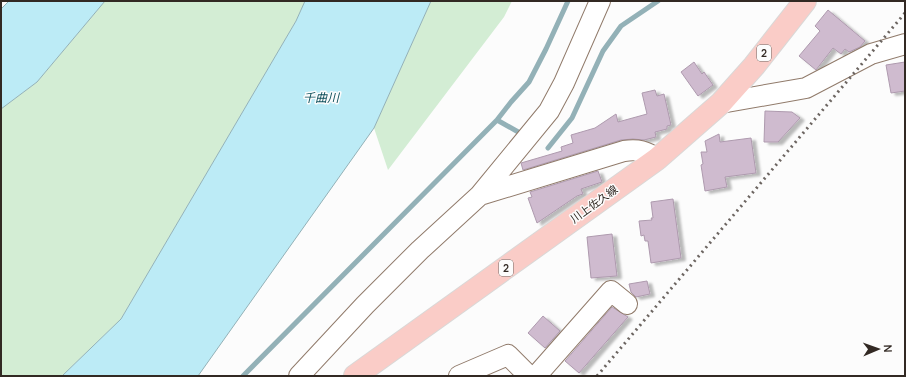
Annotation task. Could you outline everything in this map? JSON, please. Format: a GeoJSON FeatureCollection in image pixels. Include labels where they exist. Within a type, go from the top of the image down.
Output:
{"type":"FeatureCollection","features":[{"type":"Feature","properties":{"kind":"main road","name":"川上佐久線"},"geometry":{"type":"LineString","coordinates":[[355,376],[657,159],[721,103],[754,66],[805,1]]}},
{"type":"Feature","properties":{"kind":"street"},"geometry":{"type":"LineString","coordinates":[[299,376],[365,305],[420,250],[480,195],[549,111],[564,83],[600,1]]}},
{"type":"Feature","properties":{"kind":"street"},"geometry":{"type":"LineString","coordinates":[[721,103],[806,88],[871,54],[905,44]]}},
{"type":"Feature","properties":{"kind":"street"},"geometry":{"type":"LineString","coordinates":[[480,195],[624,151],[635,150],[646,152],[657,159]]}},
{"type":"Feature","properties":{"kind":"street"},"geometry":{"type":"LineString","coordinates":[[536,376],[611,290],[627,304]]}},
{"type":"Feature","properties":{"kind":"street"},"geometry":{"type":"LineString","coordinates":[[459,376],[508,355],[529,376]]}},
{"type":"Feature","properties":{"kind":"green space"},"geometry":{"type":"Polygon","coordinates":[[[105,1],[305,1],[296,21],[121,319],[62,376],[1,376],[1,109],[37,82],[105,1]]]}},
{"type":"Feature","properties":{"kind":"green space"},"geometry":{"type":"Polygon","coordinates":[[[431,1],[512,1],[504,17],[388,170],[374,128],[431,1]]]}},
{"type":"Feature","properties":{"kind":"water"},"geometry":{"type":"Polygon","coordinates":[[[9,1],[105,1],[37,82],[1,109],[1,9],[9,1]]]}},
{"type":"Feature","properties":{"kind":"water","name":"千曲川"},"geometry":{"type":"Polygon","coordinates":[[[305,1],[431,1],[374,128],[198,376],[62,376],[121,319],[296,21],[305,1]]]}},
{"type":"Feature","properties":{"kind":"building"},"geometry":{"type":"Polygon","coordinates":[[[828,10],[865,41],[860,47],[849,52],[845,49],[841,54],[833,48],[816,70],[799,56],[820,31],[815,26],[828,10]]]}},
{"type":"Feature","properties":{"kind":"building"},"geometry":{"type":"Polygon","coordinates":[[[694,62],[702,74],[704,72],[713,85],[698,96],[681,72],[694,62]]]}},
{"type":"Feature","properties":{"kind":"building"},"geometry":{"type":"Polygon","coordinates":[[[905,62],[905,91],[891,93],[886,65],[905,62]]]}},
{"type":"Feature","properties":{"kind":"building"},"geometry":{"type":"Polygon","coordinates":[[[655,90],[657,96],[664,94],[671,125],[667,126],[667,129],[655,132],[656,137],[644,140],[621,140],[523,170],[521,163],[562,151],[561,147],[573,143],[571,135],[595,128],[616,114],[618,122],[647,114],[642,93],[655,90]]]}},
{"type":"Feature","properties":{"kind":"building"},"geometry":{"type":"Polygon","coordinates":[[[765,111],[792,112],[800,118],[778,142],[764,142],[765,111]]]}},
{"type":"Feature","properties":{"kind":"building"},"geometry":{"type":"Polygon","coordinates":[[[719,134],[720,142],[751,138],[756,173],[725,177],[727,187],[705,191],[701,165],[703,164],[701,152],[707,152],[705,141],[719,134]]]}},
{"type":"Feature","properties":{"kind":"building"},"geometry":{"type":"Polygon","coordinates":[[[598,171],[602,182],[581,189],[583,194],[577,196],[537,223],[528,198],[532,197],[530,192],[598,171]]]}},
{"type":"Feature","properties":{"kind":"building"},"geometry":{"type":"Polygon","coordinates":[[[673,199],[681,258],[651,263],[648,241],[645,241],[644,235],[641,236],[639,221],[652,220],[651,202],[673,199]]]}},
{"type":"Feature","properties":{"kind":"building"},"geometry":{"type":"Polygon","coordinates":[[[612,234],[617,276],[591,278],[587,237],[612,234]]]}},
{"type":"Feature","properties":{"kind":"building"},"geometry":{"type":"Polygon","coordinates":[[[647,281],[650,294],[636,297],[631,292],[629,284],[647,281]]]}},
{"type":"Feature","properties":{"kind":"building"},"geometry":{"type":"Polygon","coordinates":[[[612,307],[628,317],[579,373],[565,361],[612,307]]]}},
{"type":"Feature","properties":{"kind":"building"},"geometry":{"type":"Polygon","coordinates":[[[543,316],[560,331],[545,348],[528,333],[543,316]]]}},
{"type":"Feature","properties":{"kind":"waterway"},"geometry":{"type":"LineString","coordinates":[[243,376],[497,120],[529,82],[568,1]]}},
{"type":"Feature","properties":{"kind":"waterway"},"geometry":{"type":"LineString","coordinates":[[548,148],[572,118],[603,51],[621,26],[658,1]]}},
{"type":"Feature","properties":{"kind":"waterway"},"geometry":{"type":"LineString","coordinates":[[497,120],[520,133]]}},
{"type":"Feature","properties":{"kind":"railway"},"geometry":{"type":"LineString","coordinates":[[597,376],[905,13]]}}]}
